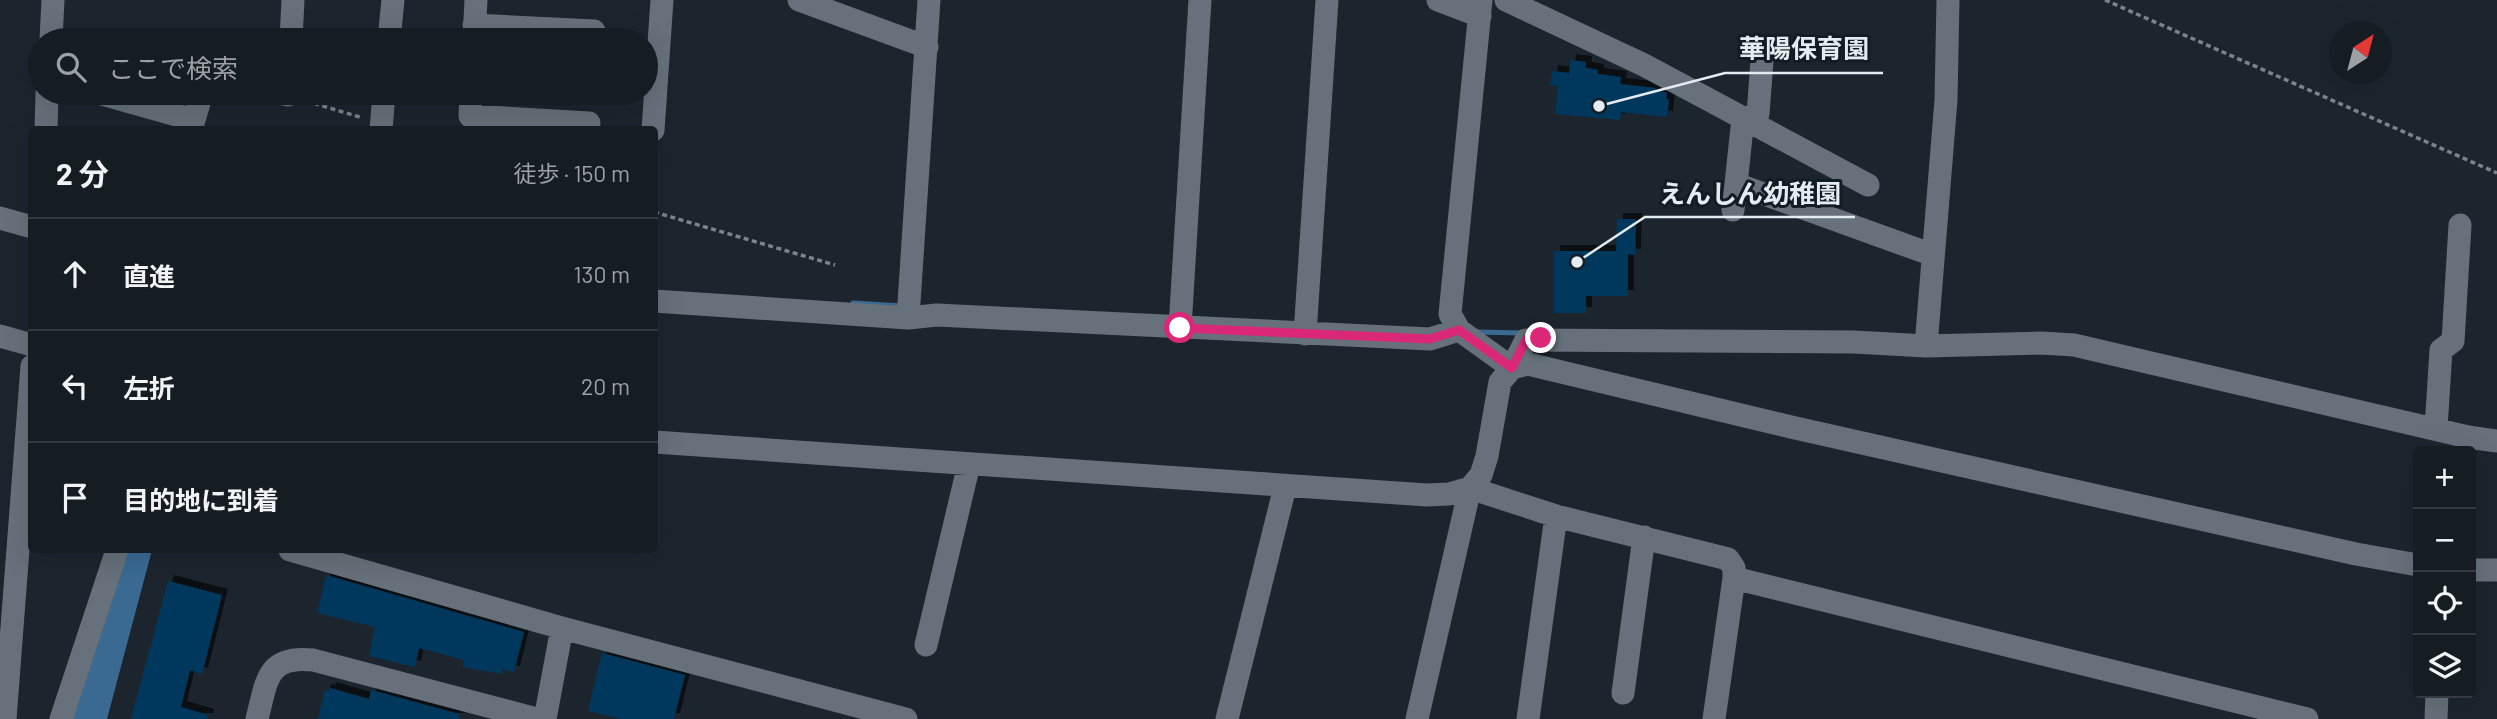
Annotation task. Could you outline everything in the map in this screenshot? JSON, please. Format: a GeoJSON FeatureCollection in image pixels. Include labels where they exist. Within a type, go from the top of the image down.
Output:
{"type":"FeatureCollection","features":[{"type":"Feature","properties":{"kind":"street"},"geometry":{"type":"LineString","coordinates":[[52,28],[53,0]]}},
{"type":"Feature","properties":{"kind":"street"},"geometry":{"type":"LineString","coordinates":[[292,28],[293,0]]}},
{"type":"Feature","properties":{"kind":"street"},"geometry":{"type":"LineString","coordinates":[[375,28],[377,0]]}},
{"type":"Feature","properties":{"kind":"street"},"geometry":{"type":"LineString","coordinates":[[390,28],[393,0]]}},
{"type":"Feature","properties":{"kind":"street"},"geometry":{"type":"LineString","coordinates":[[474,28],[475,0]]}},
{"type":"Feature","properties":{"kind":"street"},"geometry":{"type":"LineString","coordinates":[[658,58],[662,0]]}},
{"type":"Feature","properties":{"kind":"street"},"geometry":{"type":"LineString","coordinates":[[799,0],[927,47]]}},
{"type":"Feature","properties":{"kind":"street"},"geometry":{"type":"LineString","coordinates":[[908,318],[929,0]]}},
{"type":"Feature","properties":{"kind":"street"},"geometry":{"type":"LineString","coordinates":[[1180,328],[1200,0]]}},
{"type":"Feature","properties":{"kind":"street"},"geometry":{"type":"LineString","coordinates":[[1305,334],[1327,0]]}},
{"type":"Feature","properties":{"kind":"street"},"geometry":{"type":"LineString","coordinates":[[1438,0],[1480,8],[1450,314],[1459,330],[1512,368],[1528,364],[1791,427],[2356,554],[2413,564]]}},
{"type":"Feature","properties":{"kind":"street"},"geometry":{"type":"LineString","coordinates":[[1506,0],[1644,65],[1868,185]]}},
{"type":"Feature","properties":{"kind":"street"},"geometry":{"type":"LineString","coordinates":[[1926,346],[1946,100],[1948,0]]}},
{"type":"Feature","properties":{"kind":"street"},"geometry":{"type":"LineString","coordinates":[[1743,118],[1758,114],[1762,61]]}},
{"type":"Feature","properties":{"kind":"street"},"geometry":{"type":"LineString","coordinates":[[46,126],[47,105]]}},
{"type":"Feature","properties":{"kind":"street"},"geometry":{"type":"LineString","coordinates":[[141,105],[194,120],[198,105]]}},
{"type":"Feature","properties":{"kind":"street"},"geometry":{"type":"LineString","coordinates":[[372,105],[375,125]]}},
{"type":"Feature","properties":{"kind":"street"},"geometry":{"type":"LineString","coordinates":[[375,125],[381,105]]}},
{"type":"Feature","properties":{"kind":"street"},"geometry":{"type":"LineString","coordinates":[[470,105],[470,116],[589,123]]}},
{"type":"Feature","properties":{"kind":"street"},"geometry":{"type":"LineString","coordinates":[[653,126],[655,105]]}},
{"type":"Feature","properties":{"kind":"street"},"geometry":{"type":"LineString","coordinates":[[1733,209],[1743,118]]}},
{"type":"Feature","properties":{"kind":"street"},"geometry":{"type":"LineString","coordinates":[[1736,184],[1933,255]]}},
{"type":"Feature","properties":{"kind":"street"},"geometry":{"type":"LineString","coordinates":[[0,218],[28,226]]}},
{"type":"Feature","properties":{"kind":"street"},"geometry":{"type":"LineString","coordinates":[[2436,428],[2441,350],[2453,341],[2460,225]]}},
{"type":"Feature","properties":{"kind":"street"},"geometry":{"type":"LineString","coordinates":[[658,300],[908,318],[937,315],[1430,339],[1459,330]]}},
{"type":"Feature","properties":{"kind":"street"},"geometry":{"type":"LineString","coordinates":[[0,336],[28,344]]}},
{"type":"Feature","properties":{"kind":"street"},"geometry":{"type":"LineString","coordinates":[[1417,719],[1469,488],[1480,475],[1487,456],[1500,382],[1512,368],[1526,340],[1854,342],[1926,346],[2041,342],[2074,345],[2436,428],[2467,444],[2497,441]]}},
{"type":"Feature","properties":{"kind":"street"},"geometry":{"type":"LineString","coordinates":[[5,719],[28,418]]}},
{"type":"Feature","properties":{"kind":"street"},"geometry":{"type":"LineString","coordinates":[[658,442],[1285,487],[1427,495],[1449,494],[1469,488],[1556,516],[1728,559],[1734,568],[1734,578],[1714,719]]}},
{"type":"Feature","properties":{"kind":"street"},"geometry":{"type":"LineString","coordinates":[[926,645],[969,464]]}},
{"type":"Feature","properties":{"kind":"street"},"geometry":{"type":"LineString","coordinates":[[1227,719],[1285,487]]}},
{"type":"Feature","properties":{"kind":"street"},"geometry":{"type":"LineString","coordinates":[[1528,719],[1556,516]]}},
{"type":"Feature","properties":{"kind":"street"},"geometry":{"type":"LineString","coordinates":[[1623,693],[1644,537]]}},
{"type":"Feature","properties":{"kind":"street"},"geometry":{"type":"LineString","coordinates":[[61,719],[116,553]]}},
{"type":"Feature","properties":{"kind":"street"},"geometry":{"type":"LineString","coordinates":[[300,553],[562,628],[906,719]]}},
{"type":"Feature","properties":{"kind":"street"},"geometry":{"type":"LineString","coordinates":[[2476,570],[2497,570]]}},
{"type":"Feature","properties":{"kind":"street"},"geometry":{"type":"LineString","coordinates":[[1734,578],[2307,719]]}},
{"type":"Feature","properties":{"kind":"street"},"geometry":{"type":"LineString","coordinates":[[545,719],[562,628]]}},
{"type":"Feature","properties":{"kind":"street"},"geometry":{"type":"LineString","coordinates":[[257,719],[267,681],[274,668],[283,661],[294,658],[313,660],[537,719]]}},
{"type":"Feature","properties":{"kind":"street"},"geometry":{"type":"LineString","coordinates":[[2436,719],[2437,698]]}},
{"type":"Feature","properties":{"kind":"path"},"geometry":{"type":"LineString","coordinates":[[2105,0],[2497,173]]}},
{"type":"Feature","properties":{"kind":"path"},"geometry":{"type":"LineString","coordinates":[[317,105],[375,125]]}},
{"type":"Feature","properties":{"kind":"path"},"geometry":{"type":"LineString","coordinates":[[658,213],[835,265]]}},
{"type":"Feature","properties":{"kind":"water"},"geometry":{"type":"Polygon","coordinates":[[[127,553],[151,553],[107,719],[72,719],[127,553]]]}},
{"type":"Feature","properties":{"kind":"building"},"geometry":{"type":"Polygon","coordinates":[[[1570,60],[1586,62],[1586,68],[1598,70],[1598,74],[1621,77],[1620,84],[1656,88],[1655,90],[1667,93],[1667,117],[1621,112],[1620,120],[1555,114],[1558,86],[1550,85],[1552,71],[1569,73],[1570,60]]]}},
{"type":"Feature","properties":{"kind":"building"},"geometry":{"type":"Polygon","coordinates":[[[1617,219],[1636,219],[1635,255],[1628,254],[1628,296],[1586,296],[1586,313],[1554,313],[1554,251],[1616,251],[1617,219]]]}},
{"type":"Feature","properties":{"kind":"building"},"geometry":{"type":"Polygon","coordinates":[[[326,575],[524,632],[514,672],[503,669],[502,674],[463,667],[464,660],[419,648],[415,667],[369,656],[375,627],[317,613],[326,575]]]}},
{"type":"Feature","properties":{"kind":"building"},"geometry":{"type":"Polygon","coordinates":[[[168,581],[222,595],[202,674],[190,670],[181,707],[208,715],[208,719],[131,719],[168,581]]]}},
{"type":"Feature","properties":{"kind":"building"},"geometry":{"type":"Polygon","coordinates":[[[602,653],[685,675],[674,719],[622,719],[588,711],[602,653]]]}},
{"type":"Feature","properties":{"kind":"building"},"geometry":{"type":"Polygon","coordinates":[[[330,688],[369,699],[371,690],[459,714],[459,719],[318,719],[325,690],[329,691],[330,688]]]}},
{"type":"Feature","properties":{"kind":"waterway"},"geometry":{"type":"LineString","coordinates":[[853,303],[903,306]]}},
{"type":"Feature","properties":{"kind":"waterway"},"geometry":{"type":"LineString","coordinates":[[1476,332],[1522,333]]}},
{"type":"Feature","properties":{"kind":"place","name":"華陽保育園"},"geometry":{"type":"Point","coordinates":[1599,106]}},
{"type":"Feature","properties":{"kind":"place","name":"えんしん幼稚園"},"geometry":{"type":"Point","coordinates":[1577,262]}},
{"type":"Feature","properties":{"kind":"route"},"geometry":{"type":"LineString","coordinates":[[1180,328],[1430,339],[1459,330],[1512,368],[1526,340],[1541,338]]}}]}
